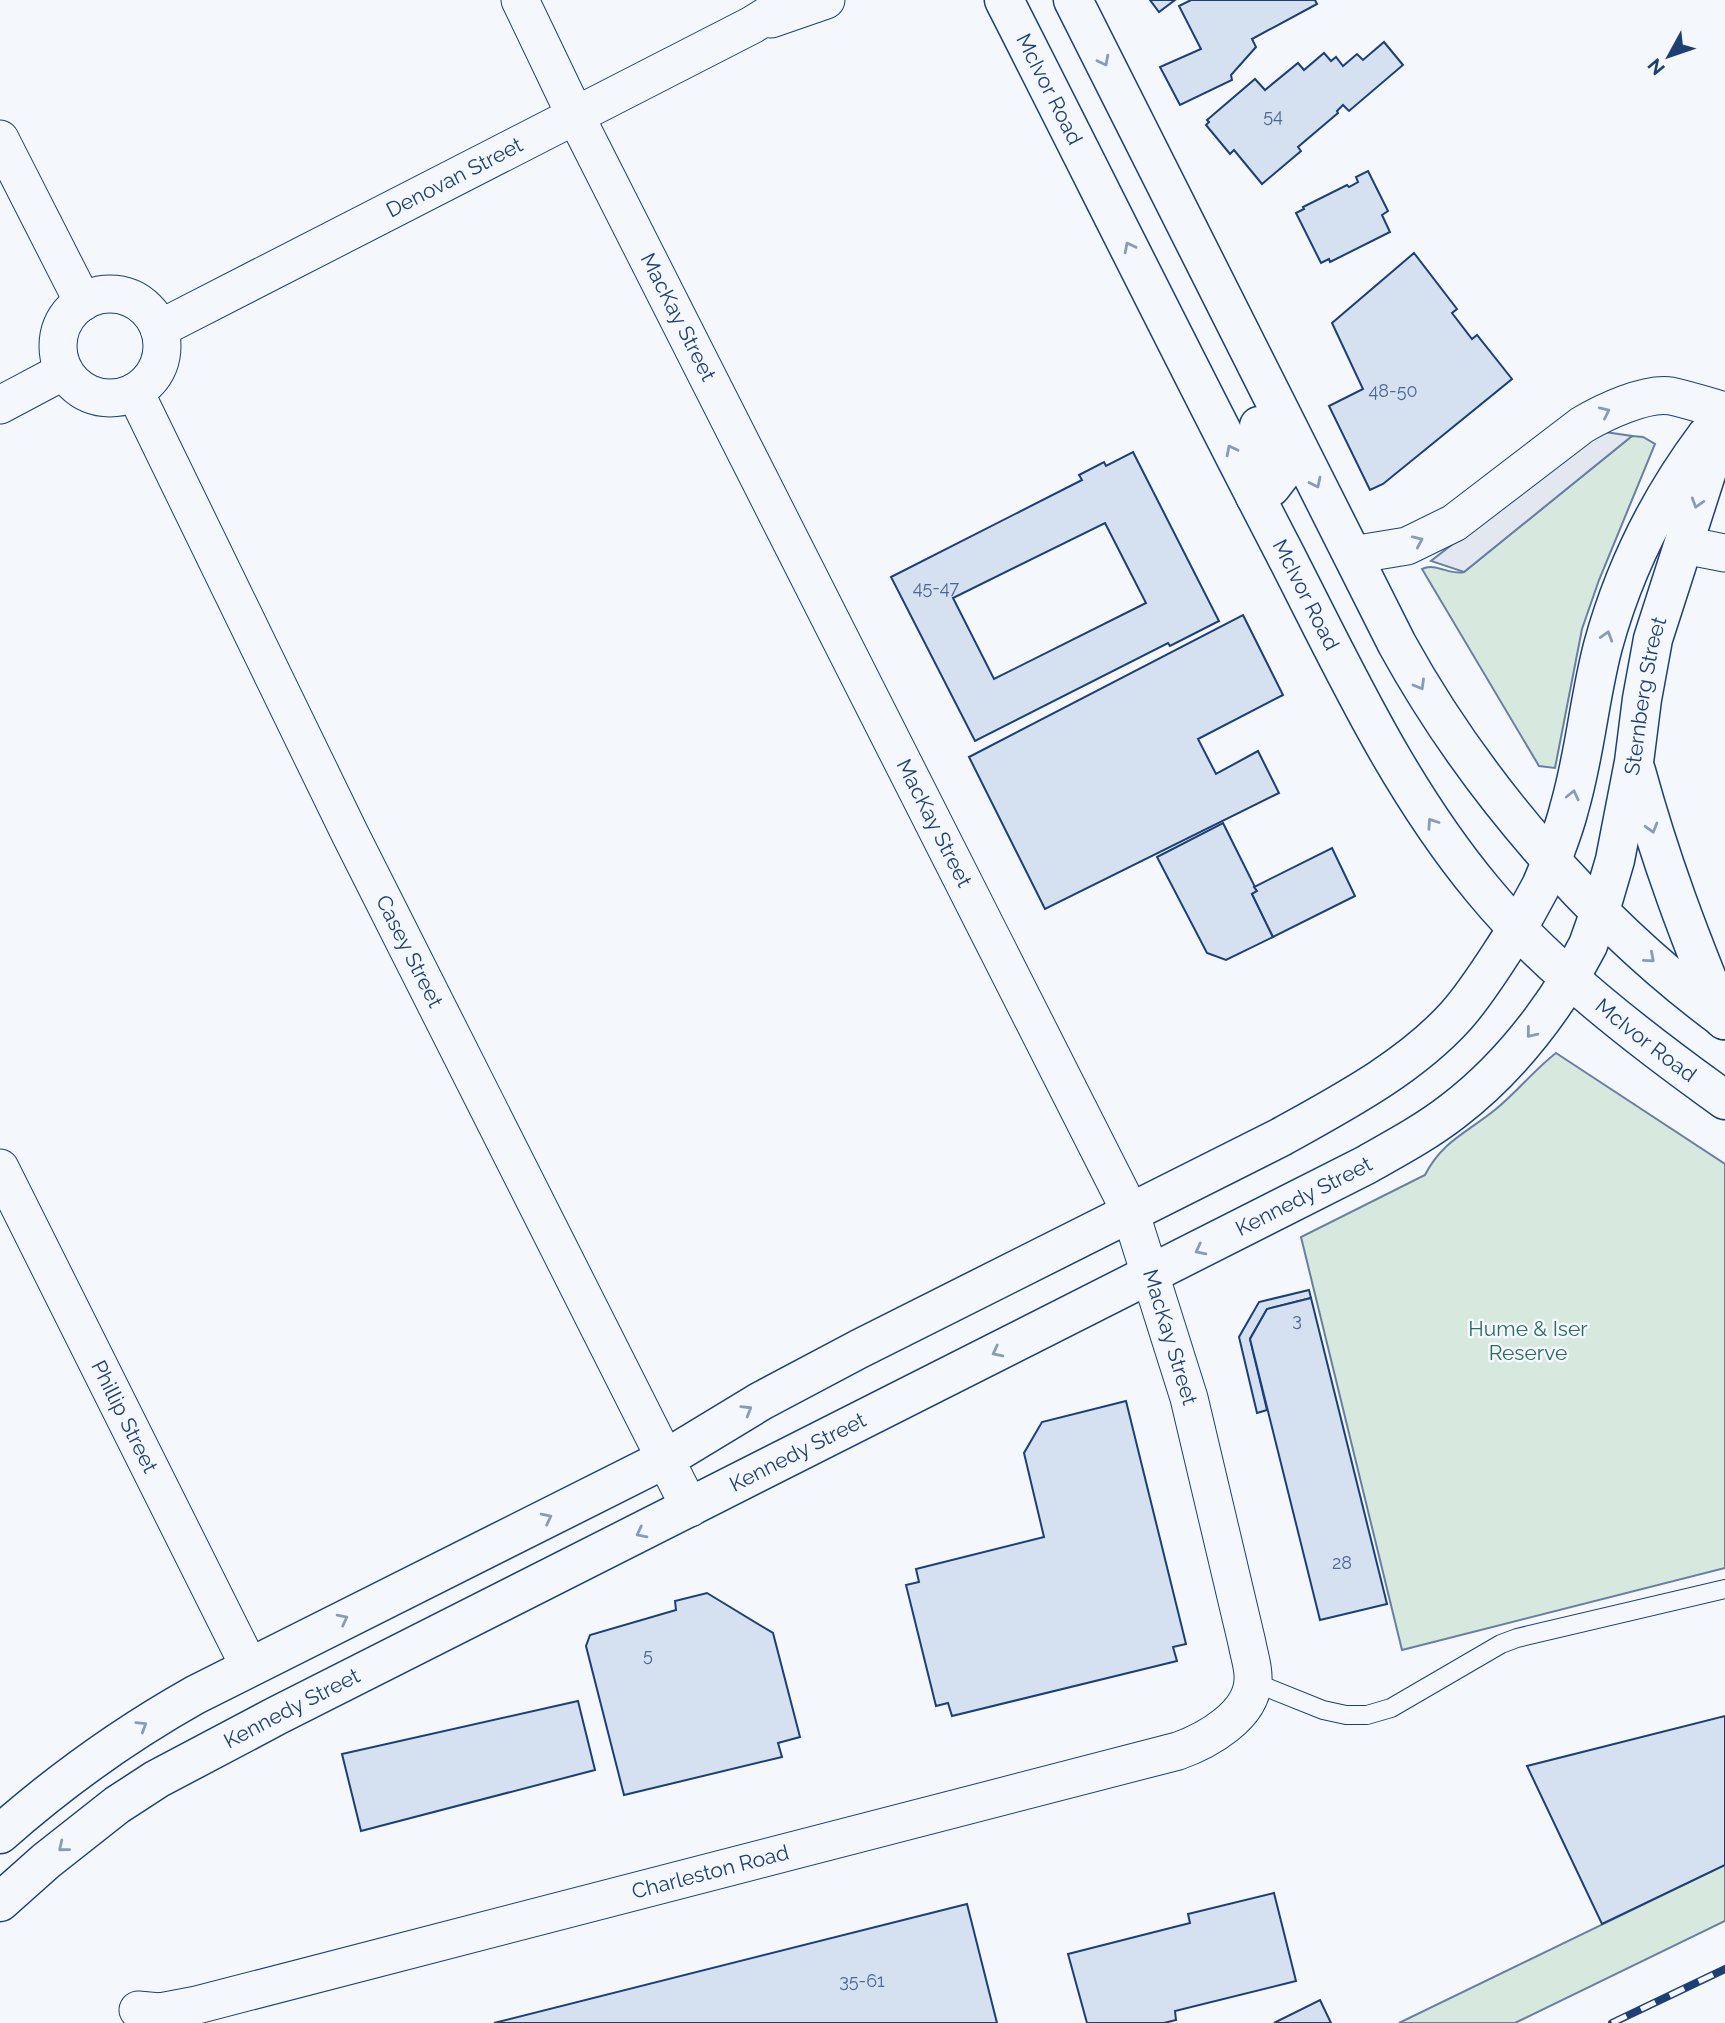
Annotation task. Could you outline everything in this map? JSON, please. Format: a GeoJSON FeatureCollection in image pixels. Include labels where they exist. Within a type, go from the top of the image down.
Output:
{"type":"FeatureCollection","features":[{"type":"Feature","properties":{"kind":"street","name":"MacKay Street"},"geometry":{"type":"LineString","coordinates":[[520,0],[575,115],[1130,1211],[1189,1398],[1247,1643],[1253,1682]]}},
{"type":"Feature","properties":{"kind":"street","name":"Denovan Street"},"geometry":{"type":"LineString","coordinates":[[159,329],[752,25],[792,0]]}},
{"type":"Feature","properties":{"kind":"street","name":"Denovan Street"},"geometry":{"type":"LineString","coordinates":[[752,25],[827,0]]}},
{"type":"Feature","properties":{"kind":"street","name":"McIvor Road"},"geometry":{"type":"LineString","coordinates":[[1004,0],[1388,754],[1443,840],[1484,892],[1570,978],[1725,1100]]}},
{"type":"Feature","properties":{"kind":"street"},"geometry":{"type":"LineString","coordinates":[[1073,0],[1397,644],[1441,719],[1507,808],[1600,911],[1701,1003],[1725,1020]]}},
{"type":"Feature","properties":{"kind":"street"},"geometry":{"type":"LineString","coordinates":[[0,139],[83,302]]}},
{"type":"Feature","properties":{"kind":"street"},"geometry":{"type":"LineString","coordinates":[[1220,290],[1237,382],[1282,474],[1271,487],[1255,496]]}},
{"type":"Feature","properties":{"kind":"street"},"geometry":{"type":"LineString","coordinates":[[100,295],[118,295],[136,301],[150,313],[159,329],[162,347],[159,365],[149,381],[135,392],[120,398],[103,398],[88,394],[64,372],[58,341],[62,325],[71,312],[83,302],[100,295]]}},
{"type":"Feature","properties":{"kind":"street"},"geometry":{"type":"LineString","coordinates":[[0,405],[64,372]]}},
{"type":"Feature","properties":{"kind":"street","name":"Casey Street"},"geometry":{"type":"LineString","coordinates":[[135,392],[350,834],[690,1508]]}},
{"type":"Feature","properties":{"kind":"street"},"geometry":{"type":"LineString","coordinates":[[0,1834],[85,1763],[147,1722],[250,1666],[667,1458],[761,1401],[859,1349],[1280,1137],[1337,1105],[1405,1061],[1433,1039],[1458,1014],[1518,928],[1541,886],[1569,809],[1603,647],[1620,592],[1644,534],[1664,497],[1725,413],[1668,396],[1632,402],[1604,412],[1582,425],[1454,523],[1406,546],[1352,555]]}},
{"type":"Feature","properties":{"kind":"street","name":"Sternberg Street"},"geometry":{"type":"LineString","coordinates":[[1570,978],[1588,945],[1615,860],[1634,762],[1653,639],[1725,413]]}},
{"type":"Feature","properties":{"kind":"street"},"geometry":{"type":"LineString","coordinates":[[1684,545],[1725,553]]}},
{"type":"Feature","properties":{"kind":"street"},"geometry":{"type":"LineString","coordinates":[[1634,762],[1674,896],[1725,1020]]}},
{"type":"Feature","properties":{"kind":"street","name":"Kennedy Street"},"geometry":{"type":"LineString","coordinates":[[0,1902],[81,1832],[157,1779],[278,1715],[1151,1275],[1416,1137],[1482,1086],[1551,1009],[1570,978]]}},
{"type":"Feature","properties":{"kind":"street","name":"Phillip Street"},"geometry":{"type":"LineString","coordinates":[[0,1168],[250,1666]]}},
{"type":"Feature","properties":{"kind":"street","name":"Charleston Road"},"geometry":{"type":"LineString","coordinates":[[138,2010],[160,2012],[197,2005],[1178,1751],[1200,1744],[1217,1733],[1244,1705],[1253,1682]]}},
{"type":"Feature","properties":{"kind":"street"},"geometry":{"type":"LineString","coordinates":[[0,1812],[41,1798]]}},
{"type":"Feature","properties":{"kind":"lane"},"geometry":{"type":"LineString","coordinates":[[1253,1682],[1334,1714],[1358,1716],[1377,1713],[1391,1708],[1501,1644],[1517,1638],[1725,1589]]}},
{"type":"Feature","properties":{"kind":"green space"},"geometry":{"type":"Polygon","coordinates":[[[1632,436],[1643,437],[1655,444],[1599,580],[1582,629],[1555,768],[1539,766],[1422,569],[1432,567],[1464,572],[1632,436]]]}},
{"type":"Feature","properties":{"kind":"green space","name":"Hume & Iser Reserve"},"geometry":{"type":"Polygon","coordinates":[[[1556,1053],[1725,1164],[1725,1568],[1402,1650],[1301,1237],[1425,1175],[1448,1145],[1496,1109],[1556,1053]]]}},
{"type":"Feature","properties":{"kind":"green space"},"geometry":{"type":"Polygon","coordinates":[[[1725,1865],[1725,1921],[1515,2023],[1399,2023],[1725,1865]]]}},
{"type":"Feature","properties":{"kind":"shaded area"},"geometry":{"type":"Polygon","coordinates":[[[1598,431],[1632,436],[1464,572],[1431,561],[1598,431]]]}},
{"type":"Feature","properties":{"kind":"building"},"geometry":{"type":"Polygon","coordinates":[[[1150,0],[1175,0],[1159,12],[1150,0]]]}},
{"type":"Feature","properties":{"kind":"building"},"geometry":{"type":"Polygon","coordinates":[[[1191,0],[1315,0],[1317,4],[1252,39],[1256,47],[1231,75],[1232,80],[1180,105],[1160,67],[1201,49],[1179,6],[1191,0]]]}},
{"type":"Feature","properties":{"kind":"building"},"geometry":{"type":"Polygon","coordinates":[[[1384,42],[1403,65],[1349,111],[1343,105],[1338,113],[1298,147],[1301,151],[1262,184],[1234,150],[1230,154],[1206,125],[1209,122],[1207,120],[1255,79],[1265,90],[1298,63],[1304,70],[1324,53],[1331,61],[1336,57],[1343,66],[1357,54],[1363,60],[1384,42]]]}},
{"type":"Feature","properties":{"kind":"building"},"geometry":{"type":"Polygon","coordinates":[[[1368,171],[1388,211],[1382,215],[1390,232],[1330,262],[1329,259],[1321,263],[1296,213],[1347,185],[1349,187],[1358,182],[1356,177],[1368,171]]]}},
{"type":"Feature","properties":{"kind":"building"},"geometry":{"type":"Polygon","coordinates":[[[1414,253],[1457,309],[1452,313],[1472,339],[1477,335],[1512,379],[1383,484],[1370,490],[1329,406],[1363,389],[1332,323],[1414,253]]]}},
{"type":"Feature","properties":{"kind":"building"},"geometry":{"type":"Polygon","coordinates":[[[1133,452],[1219,621],[1170,646],[1168,643],[975,741],[891,577],[1082,480],[1079,475],[1104,462],[1106,466],[1133,452]],[[1105,523],[953,598],[994,679],[1146,603],[1105,523]]]}},
{"type":"Feature","properties":{"kind":"building"},"geometry":{"type":"Polygon","coordinates":[[[1243,615],[1283,695],[1198,739],[1216,774],[1258,751],[1279,793],[1045,909],[969,757],[1243,615]]]}},
{"type":"Feature","properties":{"kind":"building"},"geometry":{"type":"Polygon","coordinates":[[[1223,823],[1257,891],[1252,894],[1273,937],[1226,960],[1207,953],[1157,857],[1223,823]]]}},
{"type":"Feature","properties":{"kind":"building"},"geometry":{"type":"Polygon","coordinates":[[[1332,848],[1355,896],[1273,937],[1252,894],[1257,891],[1254,887],[1332,848]]]}},
{"type":"Feature","properties":{"kind":"building"},"geometry":{"type":"Polygon","coordinates":[[[1309,1290],[1311,1298],[1267,1309],[1250,1339],[1267,1410],[1257,1413],[1239,1337],[1259,1302],[1309,1290]]]}},
{"type":"Feature","properties":{"kind":"building"},"geometry":{"type":"Polygon","coordinates":[[[1311,1298],[1387,1604],[1320,1620],[1250,1339],[1267,1309],[1311,1298]]]}},
{"type":"Feature","properties":{"kind":"building"},"geometry":{"type":"Polygon","coordinates":[[[1126,1401],[1186,1644],[1173,1647],[1177,1661],[952,1716],[948,1703],[936,1706],[906,1585],[919,1582],[916,1569],[1044,1537],[1024,1453],[1042,1422],[1126,1401]]]}},
{"type":"Feature","properties":{"kind":"building"},"geometry":{"type":"Polygon","coordinates":[[[707,1593],[773,1633],[800,1737],[778,1743],[782,1757],[624,1795],[586,1646],[590,1635],[676,1610],[675,1601],[707,1593]]]}},
{"type":"Feature","properties":{"kind":"building"},"geometry":{"type":"Polygon","coordinates":[[[578,1701],[595,1770],[361,1831],[342,1754],[578,1701]]]}},
{"type":"Feature","properties":{"kind":"building"},"geometry":{"type":"Polygon","coordinates":[[[1725,1716],[1725,1865],[1602,1924],[1527,1766],[1725,1716]]]}},
{"type":"Feature","properties":{"kind":"building"},"geometry":{"type":"Polygon","coordinates":[[[1274,1893],[1296,1981],[1175,2011],[1176,2020],[1164,2023],[1087,2023],[1068,1954],[1190,1923],[1188,1914],[1274,1893]]]}},
{"type":"Feature","properties":{"kind":"building"},"geometry":{"type":"Polygon","coordinates":[[[967,1904],[997,2023],[494,2023],[967,1904]]]}},
{"type":"Feature","properties":{"kind":"building"},"geometry":{"type":"Polygon","coordinates":[[[1320,2000],[1331,2023],[1274,2023],[1320,2000]]]}},
{"type":"Feature","properties":{"kind":"railway"},"geometry":{"type":"LineString","coordinates":[[1612,2023],[1725,1969]]}}]}
